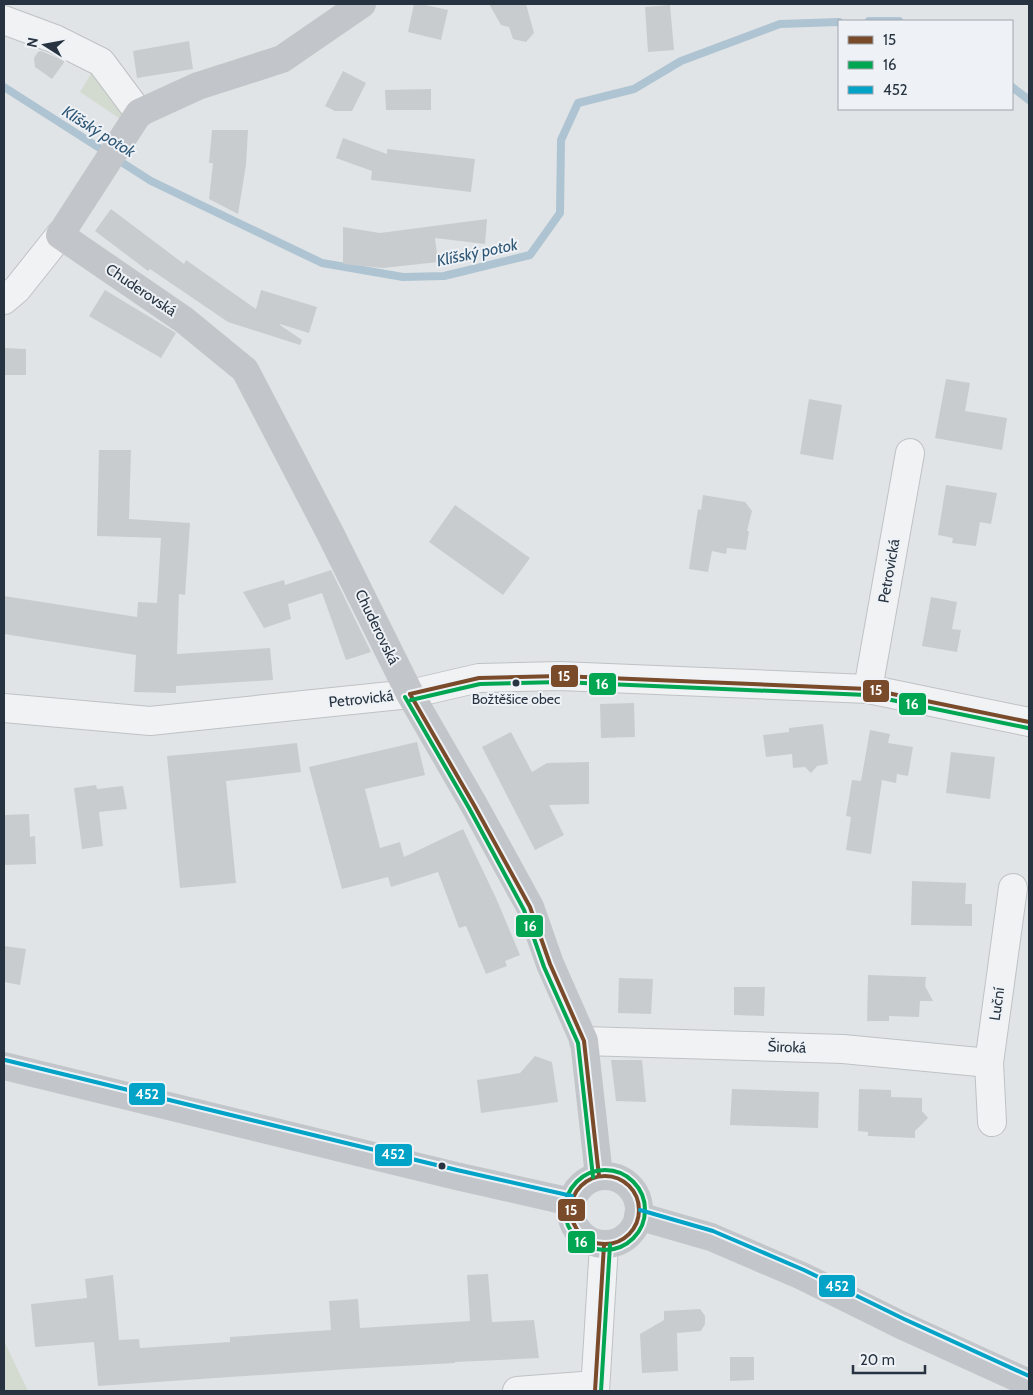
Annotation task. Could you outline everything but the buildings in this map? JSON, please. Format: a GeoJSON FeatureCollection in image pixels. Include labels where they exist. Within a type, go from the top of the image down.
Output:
{"type":"FeatureCollection","features":[{"type":"Feature","properties":{"kind":"street"},"geometry":{"type":"LineString","coordinates":[[4,300],[17,289],[60,235],[139,113],[198,86],[282,58],[362,4]]}},
{"type":"Feature","properties":{"kind":"street"},"geometry":{"type":"LineString","coordinates":[[4,20],[55,39],[101,62],[139,113]]}},
{"type":"Feature","properties":{"kind":"street","name":"Chuderovská"},"geometry":{"type":"LineString","coordinates":[[60,235],[184,320],[245,370],[330,533],[410,694]]}},
{"type":"Feature","properties":{"kind":"street","name":"Petrovická"},"geometry":{"type":"LineString","coordinates":[[868,689],[910,453]]}},
{"type":"Feature","properties":{"kind":"street","name":"Petrovická"},"geometry":{"type":"LineString","coordinates":[[4,708],[150,721],[410,694],[479,678],[560,676],[868,689],[1029,722]]}},
{"type":"Feature","properties":{"kind":"street"},"geometry":{"type":"LineString","coordinates":[[410,694],[530,907],[550,964],[584,1041],[599,1176]]}},
{"type":"Feature","properties":{"kind":"street","name":"Luční"},"geometry":{"type":"LineString","coordinates":[[992,1122],[989,1064],[1013,888]]}},
{"type":"Feature","properties":{"kind":"street","name":"Široká"},"geometry":{"type":"LineString","coordinates":[[584,1041],[844,1049],[989,1064]]}},
{"type":"Feature","properties":{"kind":"street"},"geometry":{"type":"LineString","coordinates":[[4,1066],[456,1176],[571,1202]]}},
{"type":"Feature","properties":{"kind":"street"},"geometry":{"type":"LineString","coordinates":[[599,1176],[612,1177],[624,1182],[633,1191],[638,1203],[638,1216],[634,1227],[627,1237],[616,1243],[604,1245],[589,1241],[578,1231],[571,1217],[571,1202],[577,1190],[587,1181],[599,1176]]}},
{"type":"Feature","properties":{"kind":"street"},"geometry":{"type":"LineString","coordinates":[[638,1216],[711,1237],[802,1276],[901,1325],[1029,1383]]}},
{"type":"Feature","properties":{"kind":"street"},"geometry":{"type":"LineString","coordinates":[[517,1391],[595,1388],[604,1245]]}},
{"type":"Feature","properties":{"kind":"shaded area"},"geometry":{"type":"Polygon","coordinates":[[[94,69],[128,111],[122,120],[80,92],[94,69]]]}},
{"type":"Feature","properties":{"kind":"shaded area"},"geometry":{"type":"Polygon","coordinates":[[[4,1341],[28,1391],[4,1391],[4,1341]]]}},
{"type":"Feature","properties":{"kind":"waterway","name":"Klíšský potok"},"geometry":{"type":"LineString","coordinates":[[4,87],[151,181],[322,263],[403,277],[444,276],[530,255],[560,213],[561,140],[578,103],[634,89],[681,61],[780,24],[838,22]]}},
{"type":"Feature","properties":{"kind":"waterway","name":"Klíšský potok"},"geometry":{"type":"LineString","coordinates":[[1013,88],[1029,100]]}},
{"type":"Feature","properties":{"kind":"transit line","name":"15"},"geometry":{"type":"LineString","coordinates":[[410,694],[479,678],[560,676],[868,689],[1029,722]]}},
{"type":"Feature","properties":{"kind":"transit line","name":"16"},"geometry":{"type":"LineString","coordinates":[[411,700],[480,684],[560,682],[867,695],[1028,728]]}},
{"type":"Feature","properties":{"kind":"transit line","name":"15"},"geometry":{"type":"LineString","coordinates":[[410,694],[530,907],[550,964],[584,1041],[599,1176]]}},
{"type":"Feature","properties":{"kind":"transit line","name":"16"},"geometry":{"type":"LineString","coordinates":[[405,697],[469,808],[524,910],[544,967],[578,1043],[593,1177]]}},
{"type":"Feature","properties":{"kind":"transit line","name":"452"},"geometry":{"type":"LineString","coordinates":[[5,1060],[457,1170],[572,1196]]}},
{"type":"Feature","properties":{"kind":"transit line","name":"16"},"geometry":{"type":"LineString","coordinates":[[605,1170],[620,1173],[633,1182],[642,1195],[645,1210],[642,1225],[633,1238],[620,1247],[605,1250],[590,1247],[577,1238],[568,1225],[565,1210],[568,1195],[577,1182],[590,1173],[605,1170]]}},
{"type":"Feature","properties":{"kind":"transit line","name":"15"},"geometry":{"type":"LineString","coordinates":[[605,1176],[618,1179],[629,1186],[636,1197],[639,1210],[636,1223],[629,1234],[618,1241],[605,1244],[592,1241],[581,1234],[574,1223],[571,1210],[574,1197],[581,1186],[592,1179],[605,1176]]}},
{"type":"Feature","properties":{"kind":"transit line","name":"452"},"geometry":{"type":"LineString","coordinates":[[640,1210],[713,1231],[804,1270],[904,1319],[1029,1376]]}},
{"type":"Feature","properties":{"kind":"transit line","name":"15"},"geometry":{"type":"LineString","coordinates":[[595,1391],[604,1245]]}},
{"type":"Feature","properties":{"kind":"transit line","name":"16"},"geometry":{"type":"LineString","coordinates":[[601,1391],[610,1245]]}},
{"type":"Feature","properties":{"kind":"place","name":"Božtěšice obec"},"geometry":{"type":"Point","coordinates":[516,683]}}]}
